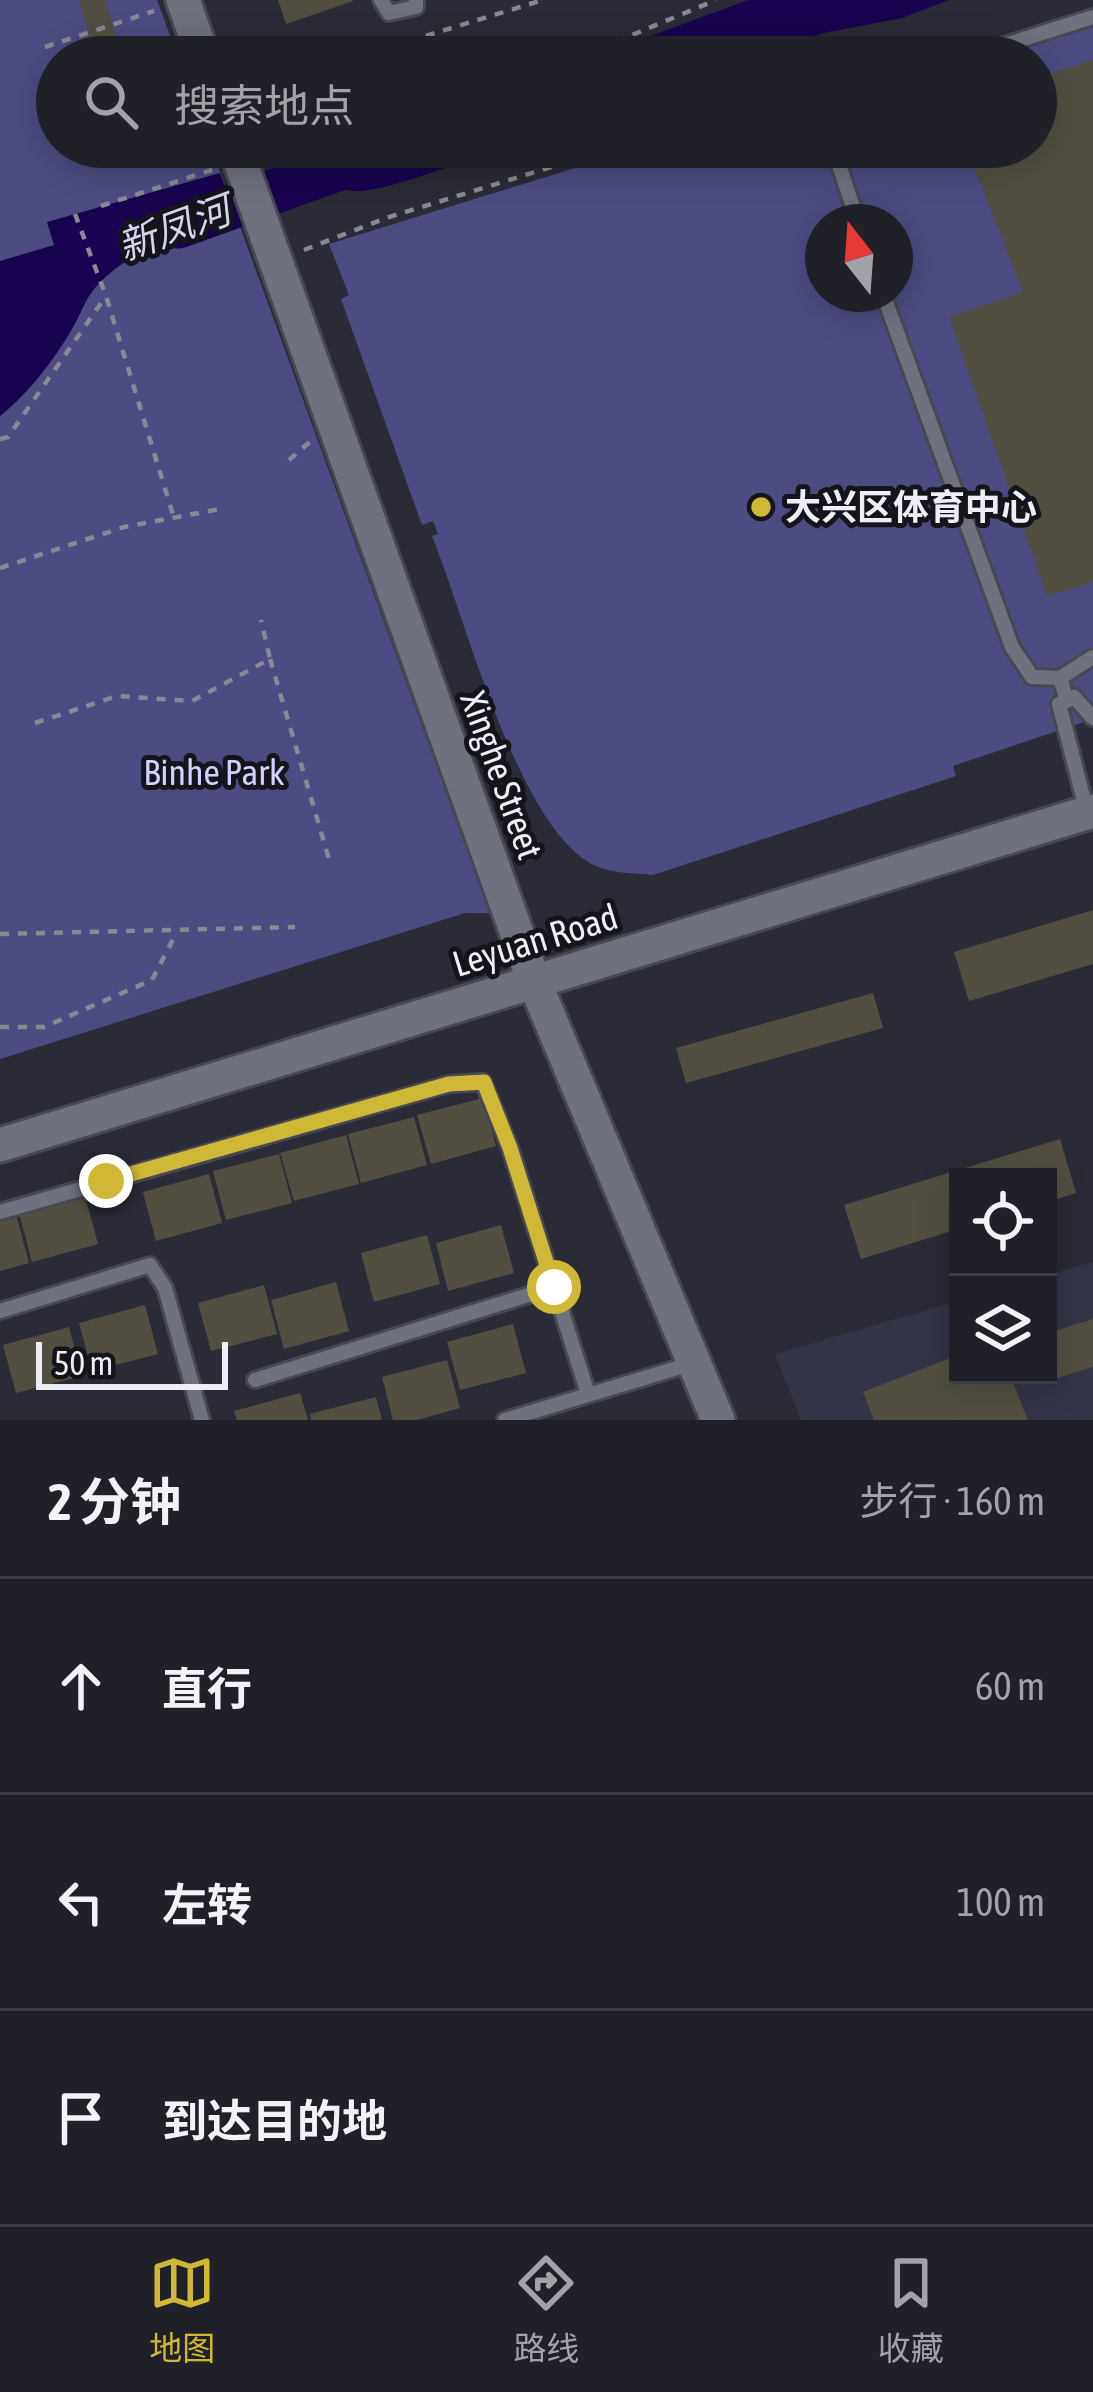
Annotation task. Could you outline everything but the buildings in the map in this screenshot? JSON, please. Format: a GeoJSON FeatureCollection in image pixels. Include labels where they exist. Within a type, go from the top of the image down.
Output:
{"type":"FeatureCollection","features":[{"type":"Feature","properties":{"kind":"street"},"geometry":{"type":"LineString","coordinates":[[183,1],[196,36]]}},
{"type":"Feature","properties":{"kind":"street","name":"Xinghe Street"},"geometry":{"type":"LineString","coordinates":[[245,168],[534,981],[718,1420]]}},
{"type":"Feature","properties":{"kind":"street","name":"Leyuan Road"},"geometry":{"type":"LineString","coordinates":[[0,1145],[1090,812]]}},
{"type":"Feature","properties":{"kind":"lane"},"geometry":{"type":"LineString","coordinates":[[380,0],[388,13],[416,7],[416,0]]}},
{"type":"Feature","properties":{"kind":"lane"},"geometry":{"type":"LineString","coordinates":[[1033,36],[1093,17]]}},
{"type":"Feature","properties":{"kind":"lane"},"geometry":{"type":"LineString","coordinates":[[840,168],[852,204]]}},
{"type":"Feature","properties":{"kind":"lane"},"geometry":{"type":"LineString","coordinates":[[891,312],[1012,647],[1032,677],[1060,678],[1093,657]]}},
{"type":"Feature","properties":{"kind":"lane"},"geometry":{"type":"LineString","coordinates":[[1060,678],[1066,701]]}},
{"type":"Feature","properties":{"kind":"lane"},"geometry":{"type":"LineString","coordinates":[[1090,812],[1059,704],[1074,697],[1093,718]]}},
{"type":"Feature","properties":{"kind":"lane"},"geometry":{"type":"LineString","coordinates":[[0,1212],[449,1084],[484,1082],[510,1148],[588,1394]]}},
{"type":"Feature","properties":{"kind":"lane"},"geometry":{"type":"LineString","coordinates":[[0,1310],[150,1264],[165,1288],[202,1420]]}},
{"type":"Feature","properties":{"kind":"lane"},"geometry":{"type":"LineString","coordinates":[[255,1380],[554,1287]]}},
{"type":"Feature","properties":{"kind":"lane"},"geometry":{"type":"LineString","coordinates":[[505,1420],[694,1363]]}},
{"type":"Feature","properties":{"kind":"path"},"geometry":{"type":"LineString","coordinates":[[426,36],[543,0]]}},
{"type":"Feature","properties":{"kind":"path"},"geometry":{"type":"LineString","coordinates":[[629,36],[716,0]]}},
{"type":"Feature","properties":{"kind":"path"},"geometry":{"type":"LineString","coordinates":[[78,36],[183,1]]}},
{"type":"Feature","properties":{"kind":"path"},"geometry":{"type":"LineString","coordinates":[[101,206],[207,168]]}},
{"type":"Feature","properties":{"kind":"path"},"geometry":{"type":"LineString","coordinates":[[274,255],[548,168]]}},
{"type":"Feature","properties":{"kind":"path"},"geometry":{"type":"LineString","coordinates":[[75,214],[106,296],[174,518]]}},
{"type":"Feature","properties":{"kind":"path"},"geometry":{"type":"LineString","coordinates":[[0,439],[8,437],[106,296]]}},
{"type":"Feature","properties":{"kind":"path"},"geometry":{"type":"LineString","coordinates":[[290,460],[316,436]]}},
{"type":"Feature","properties":{"kind":"path"},"geometry":{"type":"LineString","coordinates":[[0,568],[124,527],[220,508]]}},
{"type":"Feature","properties":{"kind":"path"},"geometry":{"type":"LineString","coordinates":[[261,620],[329,859]]}},
{"type":"Feature","properties":{"kind":"path"},"geometry":{"type":"LineString","coordinates":[[35,723],[117,696],[192,701],[270,659]]}},
{"type":"Feature","properties":{"kind":"path"},"geometry":{"type":"LineString","coordinates":[[0,934],[295,927]]}},
{"type":"Feature","properties":{"kind":"path"},"geometry":{"type":"LineString","coordinates":[[0,1027],[44,1027],[152,980],[178,931]]}},
{"type":"Feature","properties":{"kind":"shaded area"},"geometry":{"type":"Polygon","coordinates":[[[1093,1262],[1093,1420],[801,1420],[775,1354],[949,1304],[949,1384],[1057,1384],[1057,1272],[1093,1262]]]}},
{"type":"Feature","properties":{"kind":"green space","name":"Binhe Park"},"geometry":{"type":"Polygon","coordinates":[[[0,0],[157,0],[170,36],[36,36],[36,168],[219,168],[490,913],[465,913],[0,1059],[0,0]]]}},
{"type":"Feature","properties":{"kind":"green space","name":"大兴区体育中心"},"geometry":{"type":"Polygon","coordinates":[[[1093,8],[1093,719],[953,766],[956,776],[653,875],[597,867],[563,840],[516,762],[432,536],[438,534],[433,521],[422,525],[341,299],[349,295],[329,244],[575,168],[1057,168],[1057,36],[1002,36],[1093,8]]]}},
{"type":"Feature","properties":{"kind":"water"},"geometry":{"type":"Polygon","coordinates":[[[748,0],[949,0],[902,18],[814,36],[651,36],[748,0]]]}},
{"type":"Feature","properties":{"kind":"water"},"geometry":{"type":"Polygon","coordinates":[[[304,168],[442,168],[361,191],[306,174],[304,168]]]}},
{"type":"Feature","properties":{"kind":"water"},"geometry":{"type":"Polygon","coordinates":[[[220,173],[237,219],[160,243],[110,274],[91,292],[49,364],[0,416],[0,261],[54,245],[47,222],[220,173]]]}},
{"type":"Feature","properties":{"kind":"waterway","name":"新凤河"},"geometry":{"type":"LineString","coordinates":[[178,226],[340,168]]}},
{"type":"Feature","properties":{"kind":"place","name":"大兴区体育中心"},"geometry":{"type":"Point","coordinates":[761,507]}},
{"type":"Feature","properties":{"kind":"route"},"geometry":{"type":"LineString","coordinates":[[106,1181],[449,1084],[484,1082],[554,1287]]}}]}
